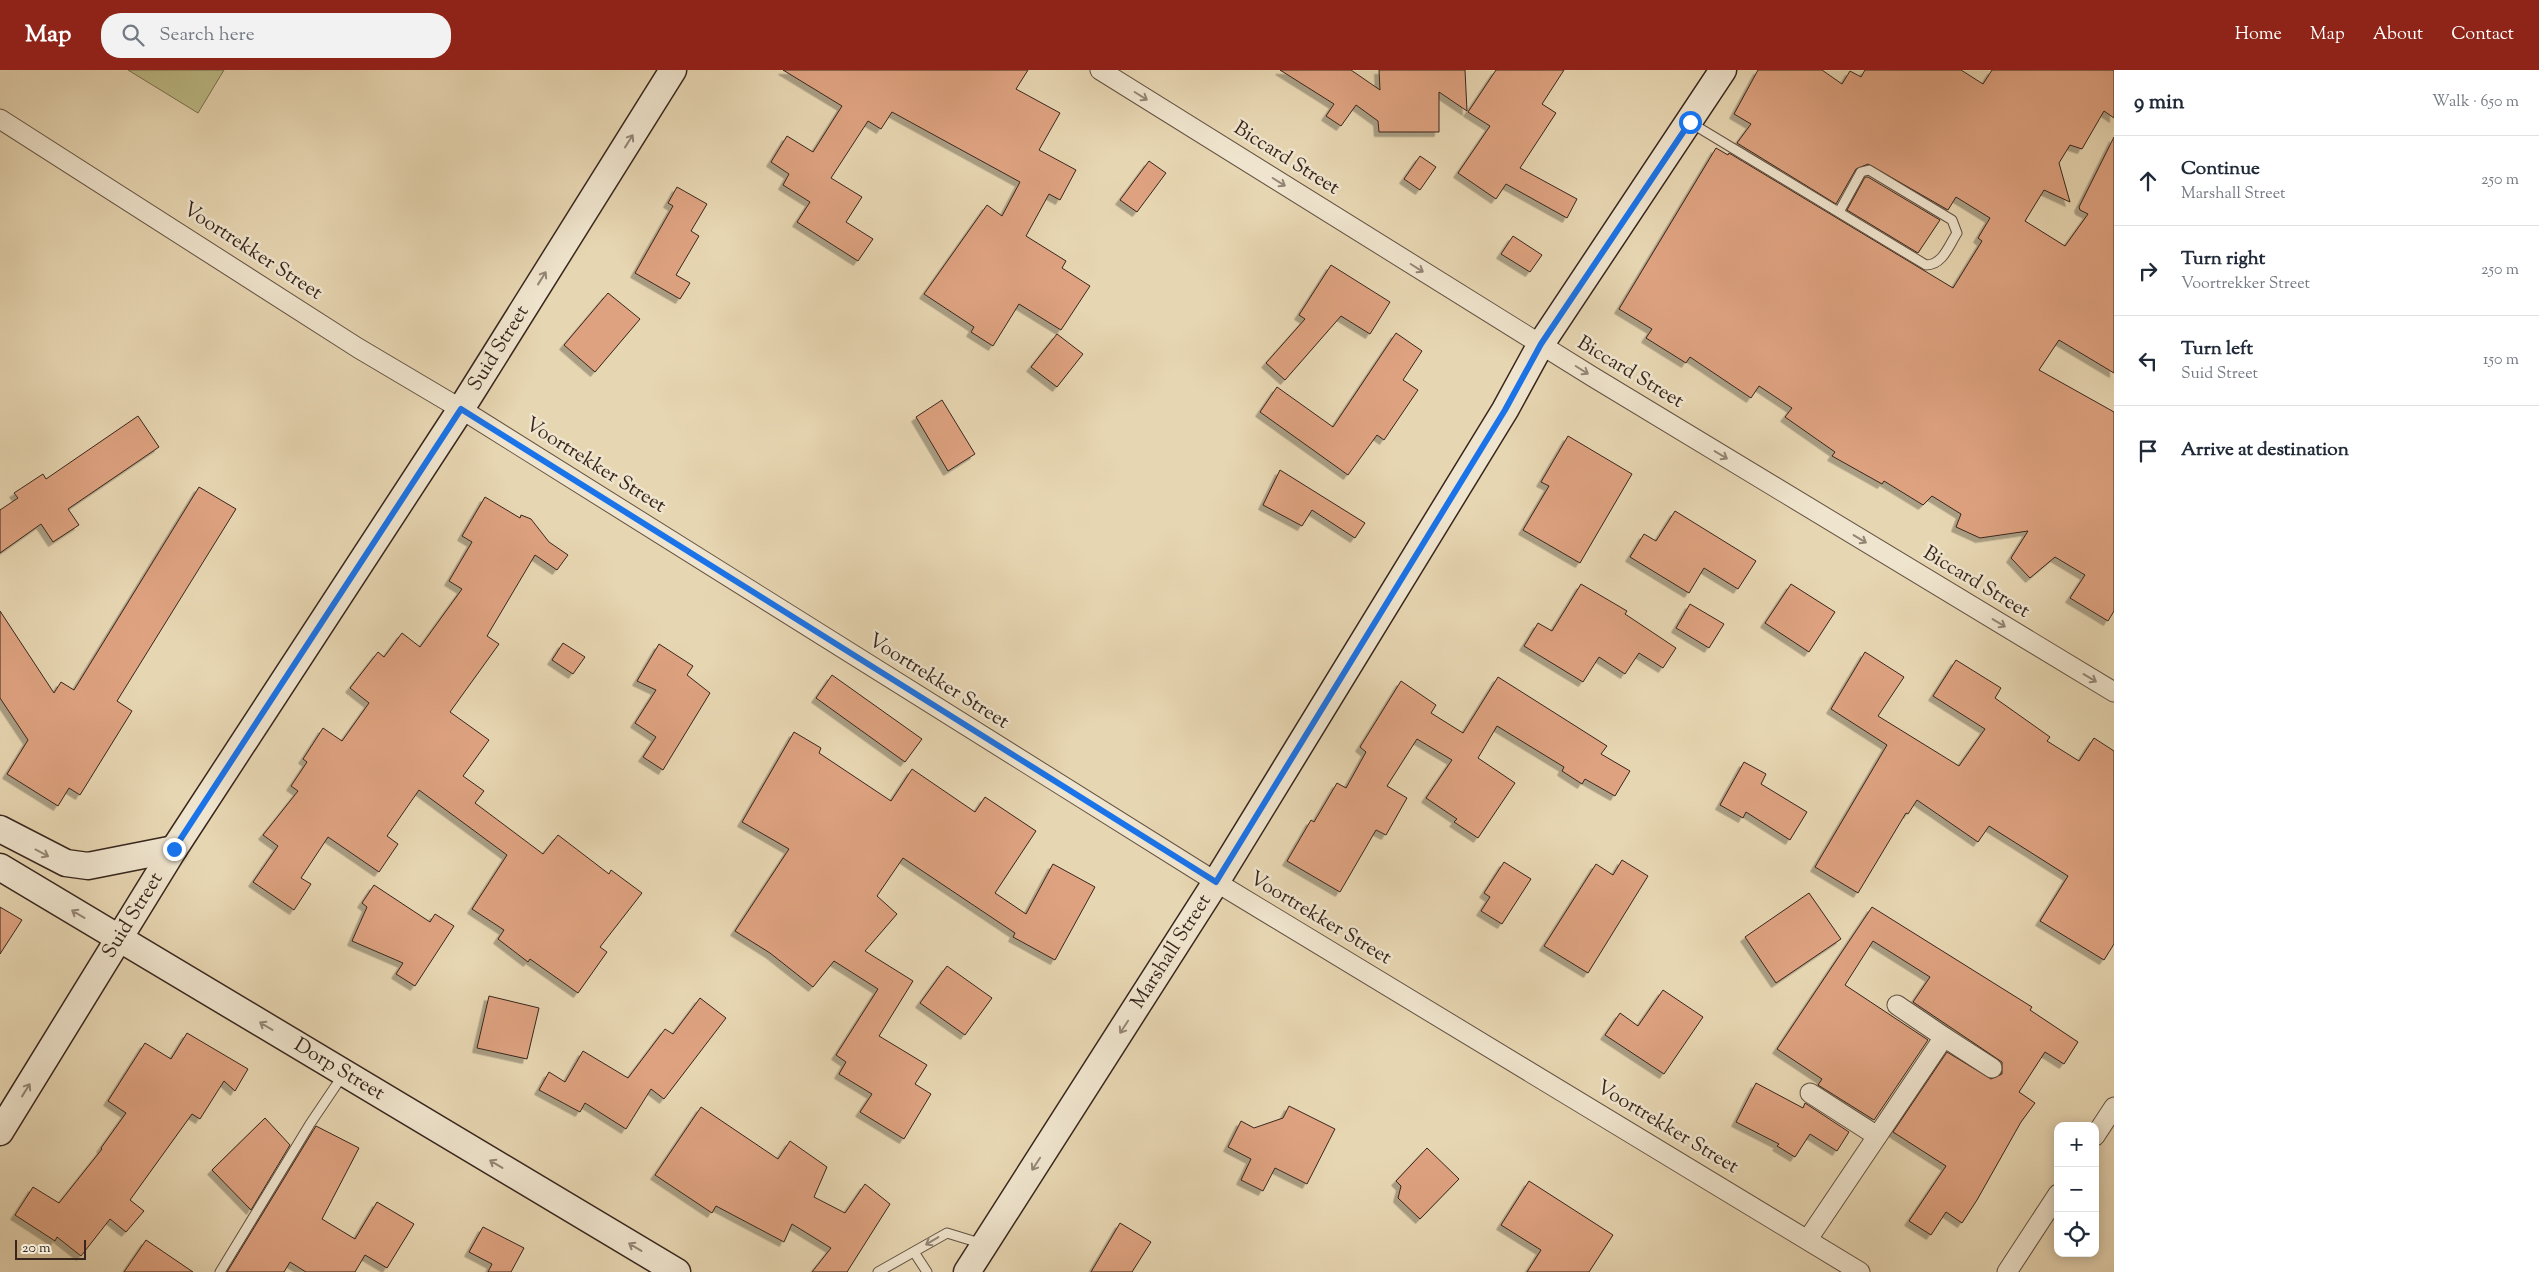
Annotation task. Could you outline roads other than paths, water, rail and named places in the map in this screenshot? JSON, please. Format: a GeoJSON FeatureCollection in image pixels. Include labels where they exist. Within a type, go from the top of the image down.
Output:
{"type":"FeatureCollection","features":[{"type":"Feature","properties":{"kind":"street","name":"Suid Street"},"geometry":{"type":"LineString","coordinates":[[0,1132],[174,849],[461,409],[673,70]]}},
{"type":"Feature","properties":{"kind":"street","name":"Biccard Street"},"geometry":{"type":"LineString","coordinates":[[1100,70],[1541,344],[2114,692]]}},
{"type":"Feature","properties":{"kind":"street","name":"Marshall Street"},"geometry":{"type":"LineString","coordinates":[[967,1272],[1216,882],[1500,418],[1541,344],[1723,70]]}},
{"type":"Feature","properties":{"kind":"street","name":"Voortrekker Street"},"geometry":{"type":"LineString","coordinates":[[0,119],[358,348],[461,409],[1216,882],[1860,1272]]}},
{"type":"Feature","properties":{"kind":"street"},"geometry":{"type":"LineString","coordinates":[[0,829],[66,863],[88,866],[174,849]]}},
{"type":"Feature","properties":{"kind":"street","name":"Dorp Street"},"geometry":{"type":"LineString","coordinates":[[0,867],[677,1272]]}},
{"type":"Feature","properties":{"kind":"street"},"geometry":{"type":"LineString","coordinates":[[1897,1005],[1992,1068]]}},
{"type":"Feature","properties":{"kind":"street"},"geometry":{"type":"LineString","coordinates":[[1808,1239],[1944,1037]]}},
{"type":"Feature","properties":{"kind":"street"},"geometry":{"type":"LineString","coordinates":[[1810,1093],[1877,1136]]}},
{"type":"Feature","properties":{"kind":"street"},"geometry":{"type":"LineString","coordinates":[[2099,1130],[2114,1107]]}},
{"type":"Feature","properties":{"kind":"street"},"geometry":{"type":"LineString","coordinates":[[2007,1272],[2054,1200]]}},
{"type":"Feature","properties":{"kind":"lane"},"geometry":{"type":"LineString","coordinates":[[1690,122],[1926,265],[1932,265],[1940,261],[1957,233],[1952,220],[1869,170],[1861,172],[1839,212]]}},
{"type":"Feature","properties":{"kind":"lane"},"geometry":{"type":"LineString","coordinates":[[220,1272],[310,1124],[344,1073]]}},
{"type":"Feature","properties":{"kind":"lane"},"geometry":{"type":"LineString","coordinates":[[878,1272],[946,1233],[984,1244]]}},
{"type":"Feature","properties":{"kind":"lane"},"geometry":{"type":"LineString","coordinates":[[914,1252],[927,1272]]}}]}
